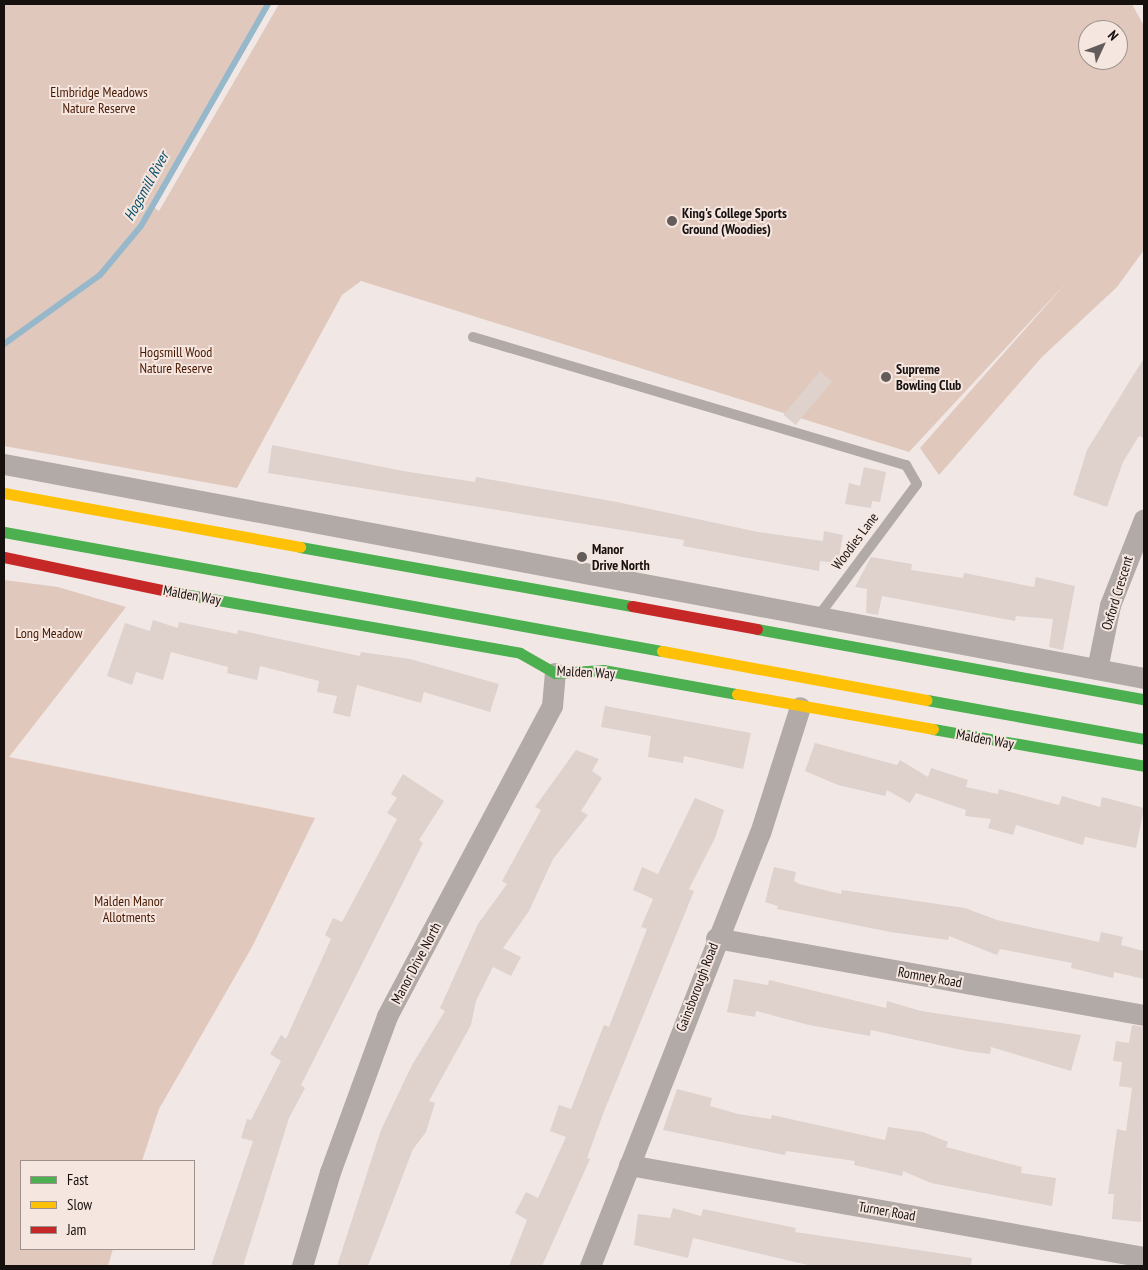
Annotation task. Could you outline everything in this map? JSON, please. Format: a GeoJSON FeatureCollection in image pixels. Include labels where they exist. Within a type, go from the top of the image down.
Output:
{"type":"FeatureCollection","features":[{"type":"Feature","properties":{"kind":"main road"},"geometry":{"type":"LineString","coordinates":[[4,493],[1144,699]]}},
{"type":"Feature","properties":{"kind":"main road","name":"Malden Way"},"geometry":{"type":"LineString","coordinates":[[4,532],[1144,739]]}},
{"type":"Feature","properties":{"kind":"main road","name":"Malden Way"},"geometry":{"type":"LineString","coordinates":[[4,557],[132,585],[520,653],[556,673],[603,670],[800,707],[1144,766]]}},
{"type":"Feature","properties":{"kind":"street"},"geometry":{"type":"LineString","coordinates":[[4,464],[1144,678]]}},
{"type":"Feature","properties":{"kind":"street","name":"Oxford Crescent"},"geometry":{"type":"LineString","coordinates":[[1097,669],[1110,606],[1144,518]]}},
{"type":"Feature","properties":{"kind":"street","name":"Manor Drive North"},"geometry":{"type":"LineString","coordinates":[[302,1266],[330,1172],[387,1016],[552,706],[556,673]]}},
{"type":"Feature","properties":{"kind":"street","name":"Gainsborough Road"},"geometry":{"type":"LineString","coordinates":[[590,1266],[716,938],[760,833],[800,707]]}},
{"type":"Feature","properties":{"kind":"street","name":"Romney Road"},"geometry":{"type":"LineString","coordinates":[[716,938],[1144,1015]]}},
{"type":"Feature","properties":{"kind":"street","name":"Turner Road"},"geometry":{"type":"LineString","coordinates":[[629,1165],[1144,1257]]}},
{"type":"Feature","properties":{"kind":"lane","name":"Woodies Lane"},"geometry":{"type":"LineString","coordinates":[[473,337],[906,465],[917,484],[818,617]]}},
{"type":"Feature","properties":{"kind":"green space","name":"King's College Sports Ground (Woodies)"},"geometry":{"type":"Polygon","coordinates":[[[4,4],[268,4],[151,205],[159,211],[279,4],[1132,4],[1144,26],[1144,250],[1117,287],[1042,357],[939,475],[920,448],[1067,282],[909,452],[361,281],[342,295],[237,488],[4,446],[4,4]]]}},
{"type":"Feature","properties":{"kind":"green space","name":"Malden Manor Allotments"},"geometry":{"type":"Polygon","coordinates":[[[4,580],[58,587],[126,607],[9,757],[315,818],[252,947],[159,1109],[142,1160],[20,1160],[20,1250],[113,1250],[108,1266],[4,1266],[4,580]]]}},
{"type":"Feature","properties":{"kind":"building"},"geometry":{"type":"Polygon","coordinates":[[[1144,358],[1144,438],[1139,436],[1123,462],[1107,507],[1073,495],[1087,450],[1144,358]]]}},
{"type":"Feature","properties":{"kind":"building"},"geometry":{"type":"Polygon","coordinates":[[[820,371],[832,381],[796,425],[783,415],[820,371]]]}},
{"type":"Feature","properties":{"kind":"building"},"geometry":{"type":"Polygon","coordinates":[[[272,445],[403,471],[475,482],[476,477],[617,502],[758,532],[823,541],[824,531],[843,535],[838,563],[820,561],[819,571],[683,546],[684,540],[268,473],[272,445]]]}},
{"type":"Feature","properties":{"kind":"building"},"geometry":{"type":"Polygon","coordinates":[[[864,467],[886,472],[880,502],[872,501],[871,508],[845,504],[849,483],[860,486],[864,467]]]}},
{"type":"Feature","properties":{"kind":"building"},"geometry":{"type":"Polygon","coordinates":[[[871,557],[912,564],[911,570],[963,578],[964,573],[1034,587],[1036,577],[1075,586],[1063,650],[1049,647],[1053,619],[1016,616],[1015,621],[882,596],[878,615],[866,613],[867,589],[855,587],[871,557]]]}},
{"type":"Feature","properties":{"kind":"building"},"geometry":{"type":"Polygon","coordinates":[[[153,620],[178,628],[179,622],[237,634],[238,630],[360,656],[361,652],[410,659],[499,684],[490,712],[424,692],[421,703],[357,685],[350,717],[333,713],[337,696],[317,692],[319,681],[260,666],[257,680],[227,673],[228,667],[171,652],[163,680],[136,672],[132,685],[107,676],[125,623],[150,631],[153,620]]]}},
{"type":"Feature","properties":{"kind":"building"},"geometry":{"type":"Polygon","coordinates":[[[605,706],[751,733],[743,769],[684,756],[683,763],[648,757],[651,736],[601,727],[605,706]]]}},
{"type":"Feature","properties":{"kind":"building"},"geometry":{"type":"Polygon","coordinates":[[[815,743],[897,765],[900,760],[928,777],[931,768],[968,780],[966,787],[998,794],[999,789],[1059,805],[1062,796],[1100,807],[1102,797],[1144,808],[1136,848],[1085,837],[1083,845],[1016,825],[1013,835],[988,828],[991,819],[965,816],[966,810],[916,793],[910,803],[887,790],[885,796],[838,785],[805,771],[815,743]]]}},
{"type":"Feature","properties":{"kind":"building"},"geometry":{"type":"Polygon","coordinates":[[[576,750],[599,759],[592,771],[602,778],[581,811],[588,815],[553,859],[529,911],[503,948],[521,957],[511,976],[493,967],[476,1001],[471,1025],[429,1101],[435,1103],[426,1132],[413,1149],[368,1266],[337,1266],[381,1130],[412,1065],[445,1011],[440,1008],[478,924],[507,884],[502,881],[541,810],[535,807],[576,750]]]}},
{"type":"Feature","properties":{"kind":"building"},"geometry":{"type":"Polygon","coordinates":[[[403,774],[444,801],[419,840],[423,843],[301,1085],[305,1088],[289,1118],[243,1266],[211,1266],[253,1141],[241,1138],[247,1119],[251,1120],[281,1061],[270,1054],[281,1035],[286,1039],[331,939],[325,935],[333,918],[342,922],[397,819],[387,813],[397,798],[391,794],[403,774]]]}},
{"type":"Feature","properties":{"kind":"building"},"geometry":{"type":"Polygon","coordinates":[[[695,798],[724,810],[715,838],[689,889],[694,891],[603,1114],[587,1158],[590,1159],[542,1266],[509,1266],[527,1220],[515,1213],[526,1192],[538,1198],[566,1137],[550,1131],[559,1105],[571,1109],[604,1025],[609,1027],[647,929],[641,927],[653,899],[633,890],[642,867],[658,874],[695,798]]]}},
{"type":"Feature","properties":{"kind":"building"},"geometry":{"type":"Polygon","coordinates":[[[774,867],[796,872],[794,881],[799,884],[841,894],[842,890],[965,908],[997,920],[1099,942],[1101,932],[1123,937],[1121,945],[1144,951],[1144,979],[1114,972],[1113,978],[1071,968],[1072,963],[1000,949],[997,955],[949,936],[948,940],[890,932],[777,909],[778,906],[765,902],[774,867]]]}},
{"type":"Feature","properties":{"kind":"building"},"geometry":{"type":"Polygon","coordinates":[[[734,979],[768,985],[769,980],[886,1008],[887,1001],[921,1011],[1081,1035],[1071,1071],[991,1047],[990,1054],[966,1051],[871,1030],[870,1036],[809,1025],[756,1011],[755,1017],[727,1012],[734,979]]]}},
{"type":"Feature","properties":{"kind":"building"},"geometry":{"type":"Polygon","coordinates":[[[1132,1025],[1144,1027],[1141,1222],[1112,1219],[1114,1194],[1108,1194],[1117,1129],[1126,1131],[1132,1088],[1119,1086],[1122,1062],[1113,1061],[1116,1041],[1129,1043],[1132,1025]]]}},
{"type":"Feature","properties":{"kind":"building"},"geometry":{"type":"Polygon","coordinates":[[[677,1089],[712,1098],[710,1106],[738,1114],[771,1119],[772,1115],[885,1140],[888,1127],[923,1132],[948,1142],[946,1147],[1022,1167],[1021,1173],[1056,1178],[1052,1206],[931,1183],[903,1171],[902,1176],[854,1165],[855,1161],[786,1151],[785,1155],[663,1130],[677,1089]]]}},
{"type":"Feature","properties":{"kind":"building"},"geometry":{"type":"Polygon","coordinates":[[[673,1208],[701,1216],[703,1209],[796,1228],[795,1232],[972,1258],[971,1266],[812,1266],[693,1238],[688,1258],[634,1245],[638,1214],[670,1218],[673,1208]]]}},
{"type":"Feature","properties":{"kind":"waterway","name":"Hogsmill River"},"geometry":{"type":"LineString","coordinates":[[4,344],[100,275],[141,226],[268,4]]}},
{"type":"Feature","properties":{"kind":"traffic: fast"},"geometry":{"type":"LineString","coordinates":[[4,532],[662,651]]}},
{"type":"Feature","properties":{"kind":"traffic: fast"},"geometry":{"type":"LineString","coordinates":[[300,547],[632,606]]}},
{"type":"Feature","properties":{"kind":"traffic: fast"},"geometry":{"type":"LineString","coordinates":[[172,592],[520,653],[555,673],[603,670],[737,694]]}},
{"type":"Feature","properties":{"kind":"traffic: fast"},"geometry":{"type":"LineString","coordinates":[[757,629],[1144,699]]}},
{"type":"Feature","properties":{"kind":"traffic: fast"},"geometry":{"type":"LineString","coordinates":[[927,700],[1144,739]]}},
{"type":"Feature","properties":{"kind":"traffic: fast"},"geometry":{"type":"LineString","coordinates":[[933,729],[1144,766]]}},
{"type":"Feature","properties":{"kind":"traffic: slow"},"geometry":{"type":"LineString","coordinates":[[4,493],[300,547]]}},
{"type":"Feature","properties":{"kind":"traffic: slow"},"geometry":{"type":"LineString","coordinates":[[662,651],[927,700]]}},
{"type":"Feature","properties":{"kind":"traffic: slow"},"geometry":{"type":"LineString","coordinates":[[737,694],[933,729]]}},
{"type":"Feature","properties":{"kind":"traffic: jam"},"geometry":{"type":"LineString","coordinates":[[4,557],[172,592]]}},
{"type":"Feature","properties":{"kind":"traffic: jam"},"geometry":{"type":"LineString","coordinates":[[632,606],[757,629]]}},
{"type":"Feature","properties":{"kind":"place","name":"King's College Sports Ground (Woodies)"},"geometry":{"type":"Point","coordinates":[672,221]}},
{"type":"Feature","properties":{"kind":"place","name":"Supreme Bowling Club"},"geometry":{"type":"Point","coordinates":[886,377]}},
{"type":"Feature","properties":{"kind":"place","name":"Manor Drive North"},"geometry":{"type":"Point","coordinates":[582,557]}},
{"type":"Feature","properties":{"kind":"park label","name":"Elmbridge Meadows Nature Reserve"},"geometry":{"type":"Point","coordinates":[99,100]}},
{"type":"Feature","properties":{"kind":"park label","name":"Hogsmill Wood Nature Reserve"},"geometry":{"type":"Point","coordinates":[176,360]}},
{"type":"Feature","properties":{"kind":"park label","name":"Long Meadow"},"geometry":{"type":"Point","coordinates":[49,633]}}]}
